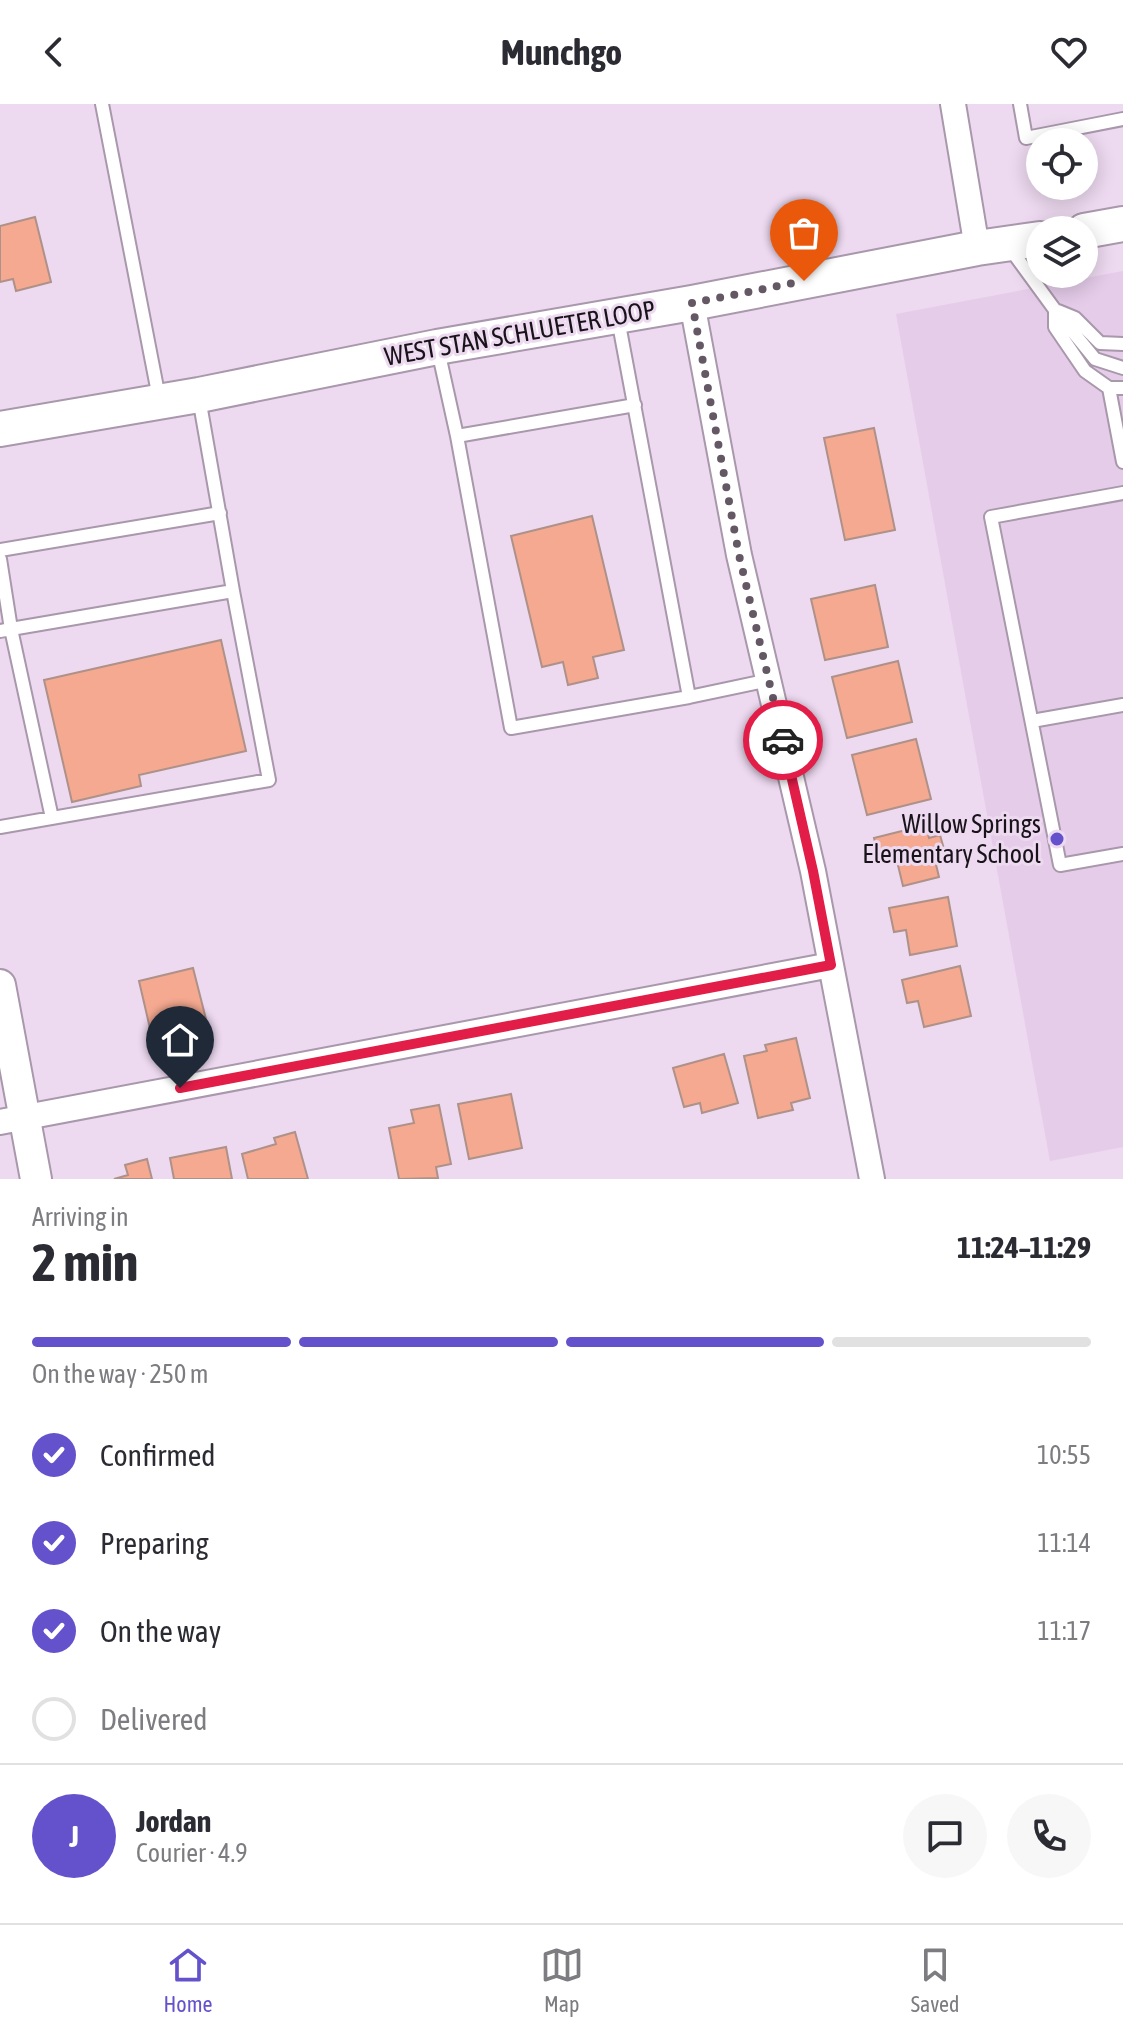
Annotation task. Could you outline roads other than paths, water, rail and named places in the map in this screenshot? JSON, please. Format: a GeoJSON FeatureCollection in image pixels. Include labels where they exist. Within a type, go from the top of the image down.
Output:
{"type":"FeatureCollection","features":[{"type":"Feature","properties":{"kind":"main road"},"geometry":{"type":"LineString","coordinates":[[1098,228],[1123,224]]}},
{"type":"Feature","properties":{"kind":"main road","name":"WEST STAN SCHLUETER LOOP"},"geometry":{"type":"LineString","coordinates":[[0,429],[199,395],[437,347],[1008,244]]}},
{"type":"Feature","properties":{"kind":"street"},"geometry":{"type":"LineString","coordinates":[[953,104],[1008,244]]}},
{"type":"Feature","properties":{"kind":"street"},"geometry":{"type":"LineString","coordinates":[[692,303],[739,555],[813,871],[872,1179]]}},
{"type":"Feature","properties":{"kind":"street"},"geometry":{"type":"LineString","coordinates":[[12,1119],[831,965]]}},
{"type":"Feature","properties":{"kind":"street"},"geometry":{"type":"LineString","coordinates":[[0,985],[12,1119],[36,1179]]}},
{"type":"Feature","properties":{"kind":"lane"},"geometry":{"type":"LineString","coordinates":[[102,104],[160,402]]}},
{"type":"Feature","properties":{"kind":"lane"},"geometry":{"type":"LineString","coordinates":[[1020,104],[1026,138],[1123,119]]}},
{"type":"Feature","properties":{"kind":"lane"},"geometry":{"type":"LineString","coordinates":[[1008,244],[1095,359],[1123,368]]}},
{"type":"Feature","properties":{"kind":"lane"},"geometry":{"type":"LineString","coordinates":[[1055,310],[1075,318],[1100,343],[1123,344]]}},
{"type":"Feature","properties":{"kind":"lane"},"geometry":{"type":"LineString","coordinates":[[1055,310],[1055,327],[1085,371],[1116,388],[1123,462]]}},
{"type":"Feature","properties":{"kind":"lane"},"geometry":{"type":"LineString","coordinates":[[617,315],[689,697]]}},
{"type":"Feature","properties":{"kind":"lane"},"geometry":{"type":"LineString","coordinates":[[437,347],[457,436],[511,728],[769,680]]}},
{"type":"Feature","properties":{"kind":"lane"},"geometry":{"type":"LineString","coordinates":[[0,827],[269,780],[199,395]]}},
{"type":"Feature","properties":{"kind":"lane"},"geometry":{"type":"LineString","coordinates":[[457,436],[635,405]]}},
{"type":"Feature","properties":{"kind":"lane"},"geometry":{"type":"LineString","coordinates":[[1123,493],[991,517],[1060,865],[1123,854]]}},
{"type":"Feature","properties":{"kind":"lane"},"geometry":{"type":"LineString","coordinates":[[0,550],[220,513]]}},
{"type":"Feature","properties":{"kind":"lane"},"geometry":{"type":"LineString","coordinates":[[0,559],[6,630],[52,818]]}},
{"type":"Feature","properties":{"kind":"lane"},"geometry":{"type":"LineString","coordinates":[[6,630],[233,591]]}},
{"type":"Feature","properties":{"kind":"lane"},"geometry":{"type":"LineString","coordinates":[[1032,721],[1123,705]]}},
{"type":"Feature","properties":{"kind":"place","name":"Willow Springs Elementary School"},"geometry":{"type":"Point","coordinates":[1057,839]}}]}
